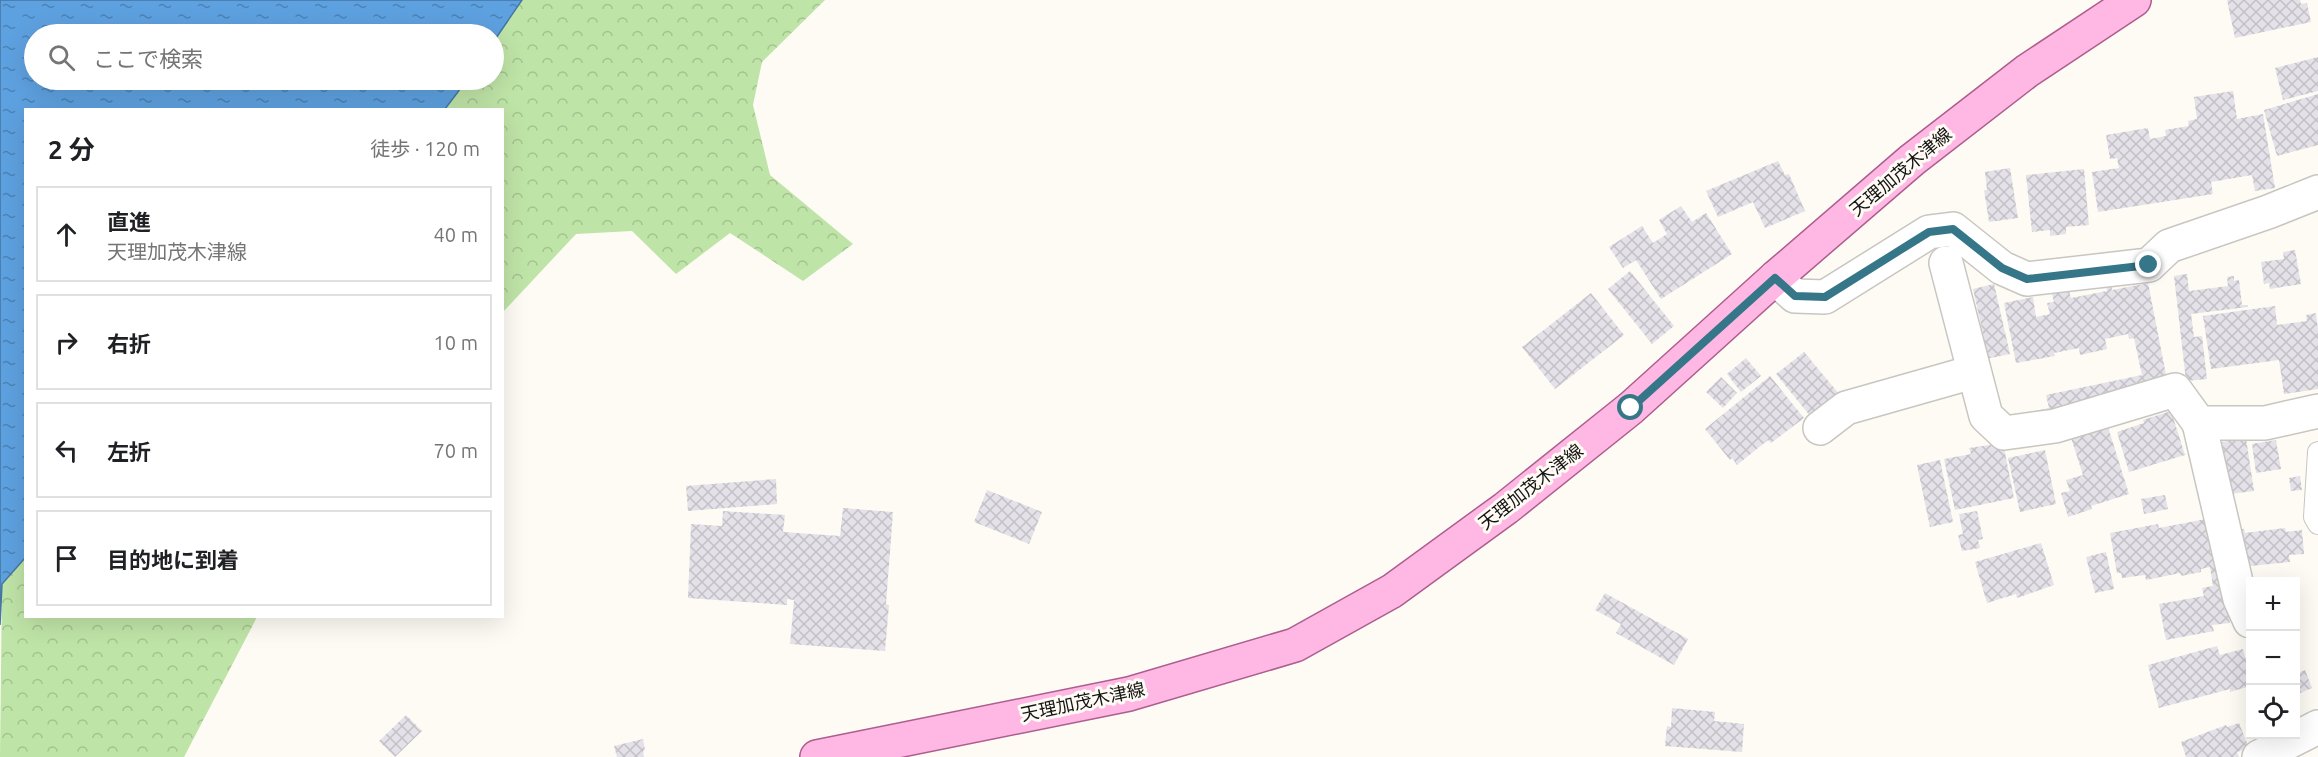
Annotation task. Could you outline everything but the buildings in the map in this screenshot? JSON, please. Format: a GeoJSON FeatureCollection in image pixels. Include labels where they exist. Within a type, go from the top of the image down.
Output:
{"type":"FeatureCollection","features":[{"type":"Feature","properties":{"kind":"main road","name":"天理加茂木津線"},"geometry":{"type":"LineString","coordinates":[[817,757],[1129,694],[1295,645],[1392,591],[1506,508],[1631,408],[1775,278],[1912,160],[2027,70],[2134,0]]}},
{"type":"Feature","properties":{"kind":"street"},"geometry":{"type":"LineString","coordinates":[[1775,278],[1795,296],[1825,297],[1929,232],[1953,229],[2002,268],[2027,279],[2149,265],[2169,246],[2318,192]]}},
{"type":"Feature","properties":{"kind":"street"},"geometry":{"type":"LineString","coordinates":[[1946,263],[1986,416],[2004,433],[2055,426],[2175,390],[2199,423],[2241,599],[2246,611]]}},
{"type":"Feature","properties":{"kind":"street"},"geometry":{"type":"LineString","coordinates":[[1820,428],[1846,408],[1973,372]]}},
{"type":"Feature","properties":{"kind":"street"},"geometry":{"type":"LineString","coordinates":[[2199,423],[2265,423],[2318,411]]}},
{"type":"Feature","properties":{"kind":"street"},"geometry":{"type":"LineString","coordinates":[[2259,757],[2305,728]]}},
{"type":"Feature","properties":{"kind":"lane"},"geometry":{"type":"LineString","coordinates":[[2318,452],[2314,517],[2318,524]]}},
{"type":"Feature","properties":{"kind":"green space"},"geometry":{"type":"Polygon","coordinates":[[[522,0],[825,0],[762,62],[753,105],[770,175],[853,244],[803,281],[730,233],[676,274],[632,231],[576,234],[504,311],[504,108],[446,108],[460,90],[504,90],[504,26],[522,0]]]}},
{"type":"Feature","properties":{"kind":"green space"},"geometry":{"type":"Polygon","coordinates":[[[24,559],[24,618],[256,618],[184,757],[0,757],[2,584],[24,559]]]}},
{"type":"Feature","properties":{"kind":"water"},"geometry":{"type":"Polygon","coordinates":[[[0,0],[522,0],[504,26],[504,24],[24,24],[24,90],[459,90],[446,108],[24,108],[24,559],[2,584],[0,625],[0,0]]]}},
{"type":"Feature","properties":{"kind":"route"},"geometry":{"type":"LineString","coordinates":[[1631,408],[1775,278],[1795,296],[1825,297],[1929,232],[1953,229],[2002,268],[2027,279],[2149,265]]}}]}
